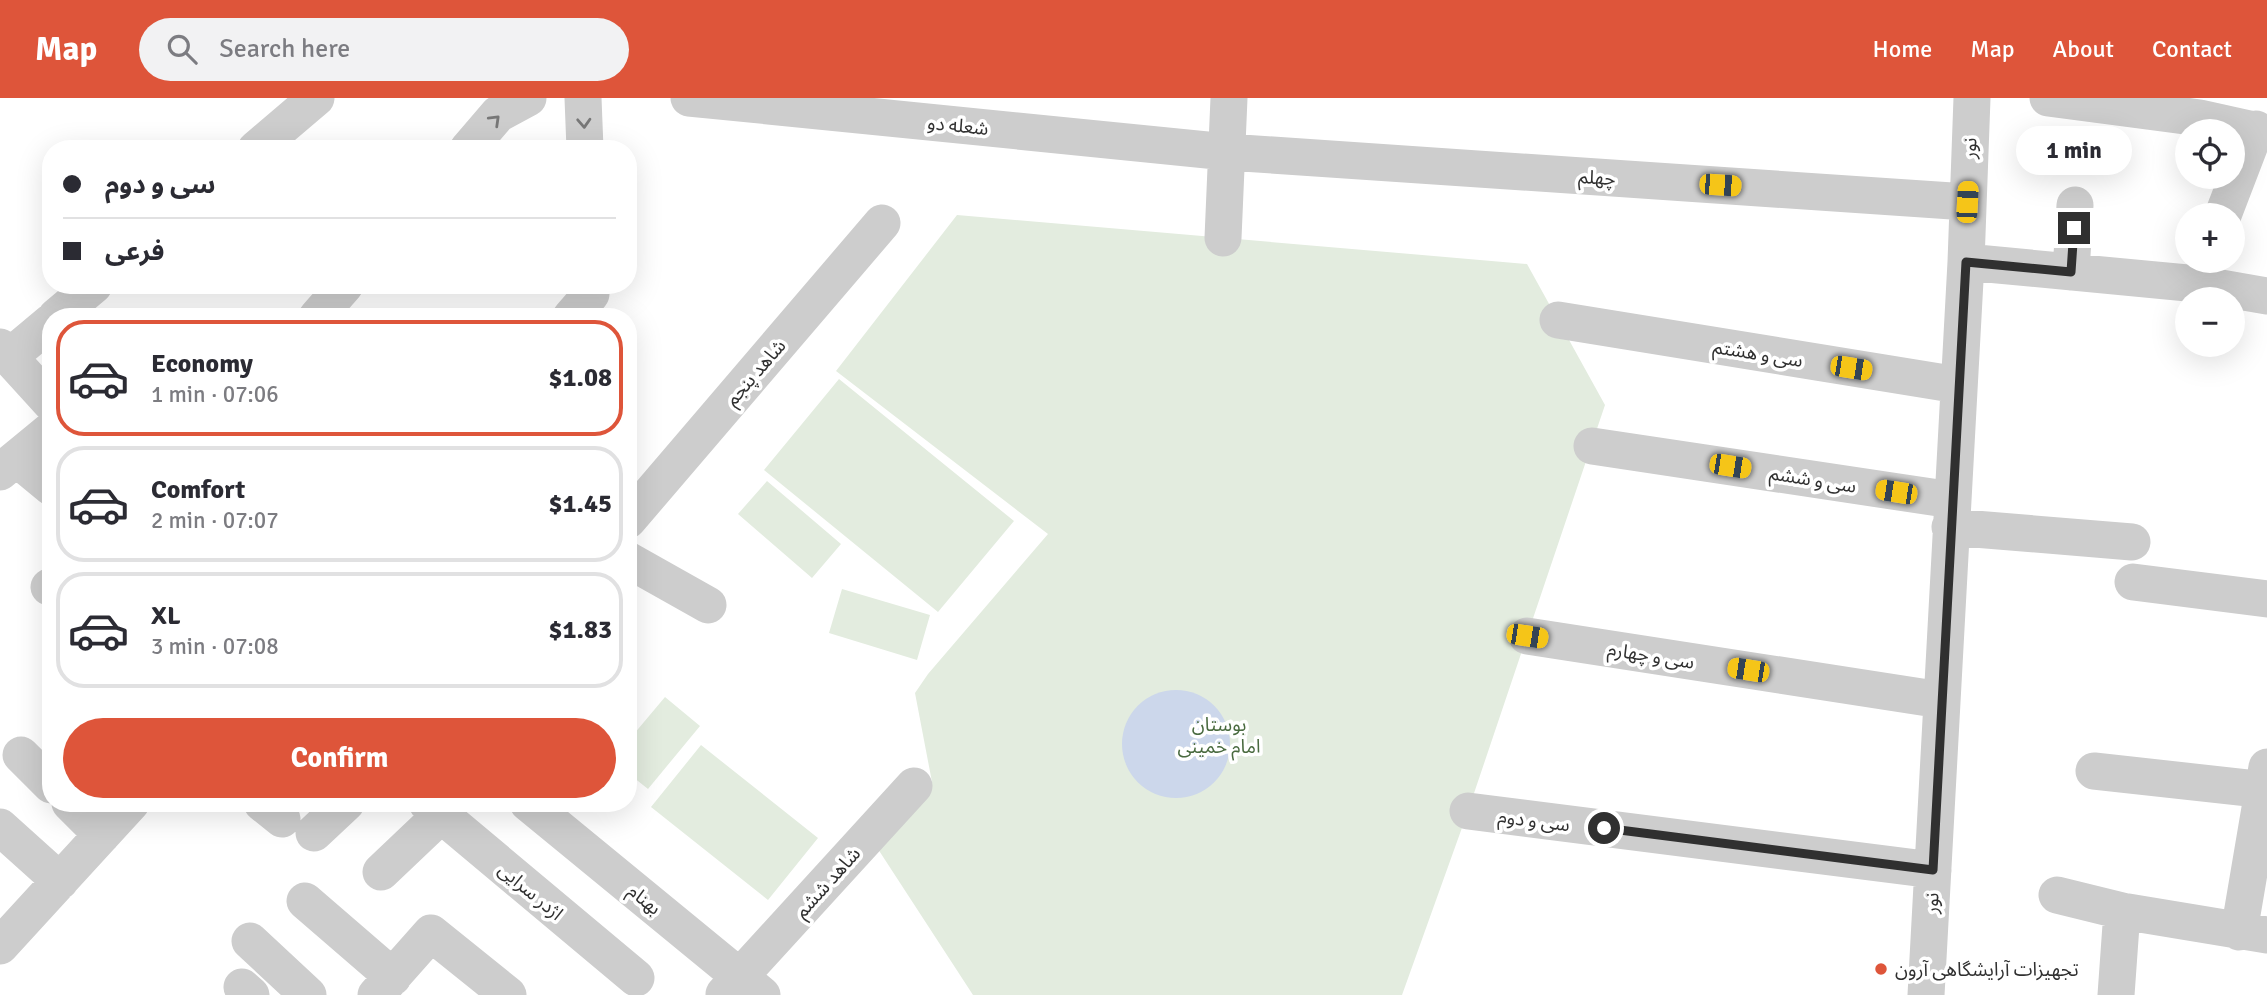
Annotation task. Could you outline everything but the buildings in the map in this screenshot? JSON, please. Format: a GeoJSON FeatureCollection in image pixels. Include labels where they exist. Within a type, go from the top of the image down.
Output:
{"type":"FeatureCollection","features":[{"type":"Feature","properties":{"kind":"street"},"geometry":{"type":"LineString","coordinates":[[267,140],[316,98]]}},
{"type":"Feature","properties":{"kind":"street"},"geometry":{"type":"LineString","coordinates":[[476,140],[498,114],[528,98]]}},
{"type":"Feature","properties":{"kind":"street"},"geometry":{"type":"LineString","coordinates":[[583,98],[585,140]]}},
{"type":"Feature","properties":{"kind":"street","name":"شعله دو"},"geometry":{"type":"LineString","coordinates":[[689,98],[1227,152]]}},
{"type":"Feature","properties":{"kind":"street"},"geometry":{"type":"LineString","coordinates":[[1223,238],[1229,98]]}},
{"type":"Feature","properties":{"kind":"street","name":"نور"},"geometry":{"type":"LineString","coordinates":[[1926,995],[1966,262],[1972,98]]}},
{"type":"Feature","properties":{"kind":"street"},"geometry":{"type":"LineString","coordinates":[[2048,98],[2200,118],[2261,131],[2228,203]]}},
{"type":"Feature","properties":{"kind":"street","name":"چهلم"},"geometry":{"type":"LineString","coordinates":[[1227,152],[1967,202]]}},
{"type":"Feature","properties":{"kind":"street"},"geometry":{"type":"LineString","coordinates":[[2071,272],[2075,205]]}},
{"type":"Feature","properties":{"kind":"street","name":"شاهد پنجم"},"geometry":{"type":"LineString","coordinates":[[637,509],[882,223]]}},
{"type":"Feature","properties":{"kind":"street"},"geometry":{"type":"LineString","coordinates":[[1966,262],[2071,272],[2175,272]]}},
{"type":"Feature","properties":{"kind":"street"},"geometry":{"type":"LineString","coordinates":[[2205,273],[2267,296]]}},
{"type":"Feature","properties":{"kind":"street"},"geometry":{"type":"LineString","coordinates":[[67,308],[83,294]]}},
{"type":"Feature","properties":{"kind":"street"},"geometry":{"type":"LineString","coordinates":[[325,308],[337,294]]}},
{"type":"Feature","properties":{"kind":"street"},"geometry":{"type":"LineString","coordinates":[[579,308],[591,294]]}},
{"type":"Feature","properties":{"kind":"street","name":"سی و هشتم"},"geometry":{"type":"LineString","coordinates":[[1558,320],[1958,385]]}},
{"type":"Feature","properties":{"kind":"street"},"geometry":{"type":"LineString","coordinates":[[42,327],[4,352],[42,393]]}},
{"type":"Feature","properties":{"kind":"street"},"geometry":{"type":"LineString","coordinates":[[42,438],[8,466],[42,483]]}},
{"type":"Feature","properties":{"kind":"street","name":"سی و ششم"},"geometry":{"type":"LineString","coordinates":[[1592,446],[1951,513],[2132,541]]}},
{"type":"Feature","properties":{"kind":"street"},"geometry":{"type":"LineString","coordinates":[[637,565],[708,604]]}},
{"type":"Feature","properties":{"kind":"street"},"geometry":{"type":"LineString","coordinates":[[2133,582],[2267,599]]}},
{"type":"Feature","properties":{"kind":"street","name":"سی و چهارم"},"geometry":{"type":"LineString","coordinates":[[1527,636],[1941,700]]}},
{"type":"Feature","properties":{"kind":"street"},"geometry":{"type":"LineString","coordinates":[[21,755],[42,776]]}},
{"type":"Feature","properties":{"kind":"street"},"geometry":{"type":"LineString","coordinates":[[2057,895],[2122,911],[2253,934],[2266,782],[2094,771]]}},
{"type":"Feature","properties":{"kind":"street","name":"شاهد ششم"},"geometry":{"type":"LineString","coordinates":[[742,989],[914,786]]}},
{"type":"Feature","properties":{"kind":"street","name":"سی و دوم"},"geometry":{"type":"LineString","coordinates":[[1468,811],[1933,870]]}},
{"type":"Feature","properties":{"kind":"street"},"geometry":{"type":"LineString","coordinates":[[79,812],[102,835]]}},
{"type":"Feature","properties":{"kind":"street"},"geometry":{"type":"LineString","coordinates":[[0,946],[123,812]]}},
{"type":"Feature","properties":{"kind":"street"},"geometry":{"type":"LineString","coordinates":[[286,818],[310,812]]}},
{"type":"Feature","properties":{"kind":"street"},"geometry":{"type":"LineString","coordinates":[[381,872],[431,812]]}},
{"type":"Feature","properties":{"kind":"street","name":"اژدر سرایی"},"geometry":{"type":"LineString","coordinates":[[438,812],[636,978]]}},
{"type":"Feature","properties":{"kind":"street","name":"بهنام"},"geometry":{"type":"LineString","coordinates":[[538,812],[742,989]]}},
{"type":"Feature","properties":{"kind":"street"},"geometry":{"type":"LineString","coordinates":[[0,827],[60,881]]}},
{"type":"Feature","properties":{"kind":"street"},"geometry":{"type":"LineString","coordinates":[[305,901],[384,986],[431,933],[509,995]]}},
{"type":"Feature","properties":{"kind":"street"},"geometry":{"type":"LineString","coordinates":[[2116,995],[2122,911]]}},
{"type":"Feature","properties":{"kind":"street"},"geometry":{"type":"LineString","coordinates":[[250,941],[307,995]]}},
{"type":"Feature","properties":{"kind":"green space","name":"بوستان امام خمینی"},"geometry":{"type":"Polygon","coordinates":[[[957,215],[1527,264],[1605,405],[1468,811],[1402,995],[973,995],[876,846],[932,782],[915,693],[928,674],[1048,534],[836,371],[957,215]]]}},
{"type":"Feature","properties":{"kind":"green space"},"geometry":{"type":"Polygon","coordinates":[[[839,379],[1014,521],[938,612],[764,470],[839,379]]]}},
{"type":"Feature","properties":{"kind":"green space"},"geometry":{"type":"Polygon","coordinates":[[[767,481],[841,544],[812,578],[738,514],[767,481]]]}},
{"type":"Feature","properties":{"kind":"green space"},"geometry":{"type":"Polygon","coordinates":[[[842,589],[930,615],[917,660],[829,633],[842,589]]]}},
{"type":"Feature","properties":{"kind":"green space"},"geometry":{"type":"Polygon","coordinates":[[[665,697],[700,726],[648,789],[637,780],[637,730],[665,697]]]}},
{"type":"Feature","properties":{"kind":"green space"},"geometry":{"type":"Polygon","coordinates":[[[701,745],[818,838],[768,900],[651,807],[701,745]]]}},
{"type":"Feature","properties":{"kind":"water"},"geometry":{"type":"Polygon","coordinates":[[[1176,690],[1197,694],[1214,706],[1226,723],[1230,744],[1226,765],[1214,782],[1197,794],[1176,798],[1155,794],[1138,782],[1126,765],[1122,744],[1126,723],[1138,706],[1155,694],[1176,690]]]}},
{"type":"Feature","properties":{"kind":"place","name":"تجهیزات آرایشگاهی آرون"},"geometry":{"type":"Point","coordinates":[1881,969]}},
{"type":"Feature","properties":{"kind":"route"},"geometry":{"type":"LineString","coordinates":[[1604,828],[1933,870],[1966,262],[2071,272],[2074,228]]}}]}
